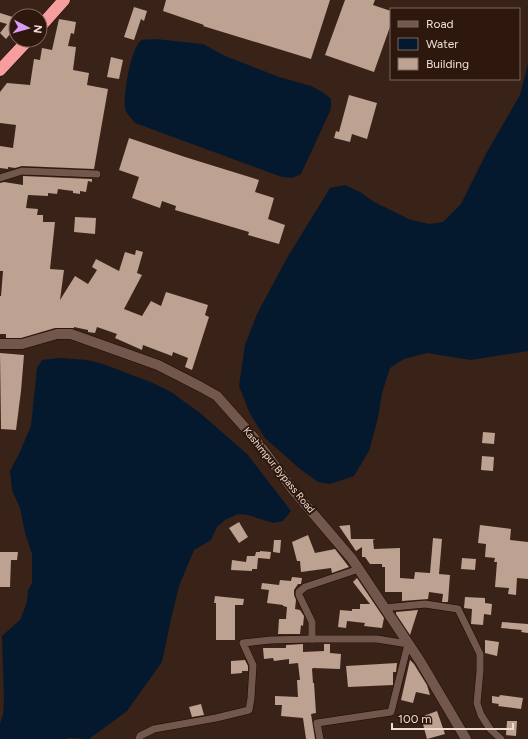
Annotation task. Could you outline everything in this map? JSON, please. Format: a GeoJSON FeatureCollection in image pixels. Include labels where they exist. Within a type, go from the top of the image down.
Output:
{"type":"FeatureCollection","features":[{"type":"Feature","properties":{"kind":"highway"},"geometry":{"type":"LineString","coordinates":[[48,18],[64,0]]}},
{"type":"Feature","properties":{"kind":"highway"},"geometry":{"type":"LineString","coordinates":[[0,70],[21,48]]}},
{"type":"Feature","properties":{"kind":"main road","name":"Kashimpur Bypass Road"},"geometry":{"type":"LineString","coordinates":[[0,344],[22,344],[57,334],[71,334],[158,365],[217,396],[255,439],[293,490],[352,559],[439,691],[466,739]]}},
{"type":"Feature","properties":{"kind":"street"},"geometry":{"type":"LineString","coordinates":[[0,178],[22,171],[97,174]]}},
{"type":"Feature","properties":{"kind":"street"},"geometry":{"type":"LineString","coordinates":[[312,638],[312,622],[299,592],[306,587],[359,569]]}},
{"type":"Feature","properties":{"kind":"street"},"geometry":{"type":"LineString","coordinates":[[384,608],[425,604],[458,609],[480,654],[477,703],[481,715],[490,729],[501,739]]}},
{"type":"Feature","properties":{"kind":"street"},"geometry":{"type":"LineString","coordinates":[[139,739],[140,736],[154,729],[216,718],[249,710],[253,665],[243,644],[271,640],[312,638],[377,639],[408,644],[391,712],[317,723],[320,739]]}},
{"type":"Feature","properties":{"kind":"water"},"geometry":{"type":"Polygon","coordinates":[[[155,39],[203,44],[225,56],[279,77],[311,86],[324,93],[331,99],[331,109],[301,174],[292,178],[282,177],[135,123],[125,108],[125,93],[131,61],[134,51],[142,40],[155,39]]]}},
{"type":"Feature","properties":{"kind":"water"},"geometry":{"type":"Polygon","coordinates":[[[528,64],[528,351],[471,360],[427,353],[404,359],[390,368],[382,393],[378,418],[369,451],[354,476],[330,484],[318,482],[300,469],[265,438],[250,414],[239,386],[245,345],[257,314],[287,258],[330,188],[345,185],[360,192],[374,202],[411,220],[429,224],[443,222],[461,204],[487,152],[520,95],[528,64]]]}},
{"type":"Feature","properties":{"kind":"water"},"geometry":{"type":"Polygon","coordinates":[[[60,358],[87,360],[103,364],[153,383],[171,392],[200,413],[247,454],[291,511],[283,521],[273,523],[248,515],[238,514],[225,520],[217,527],[211,540],[194,550],[179,586],[162,662],[127,711],[89,739],[0,739],[0,723],[3,715],[4,701],[2,636],[20,620],[27,602],[28,590],[32,583],[32,554],[25,533],[20,508],[12,490],[10,471],[31,426],[37,368],[42,360],[60,358]]]}},
{"type":"Feature","properties":{"kind":"building"},"geometry":{"type":"Polygon","coordinates":[[[166,0],[330,0],[311,59],[203,26],[204,25],[163,11],[166,0]]]}},
{"type":"Feature","properties":{"kind":"building"},"geometry":{"type":"Polygon","coordinates":[[[345,0],[375,0],[373,5],[390,11],[390,27],[374,72],[325,55],[345,0]]]}},
{"type":"Feature","properties":{"kind":"building"},"geometry":{"type":"Polygon","coordinates":[[[134,7],[147,11],[144,21],[141,19],[134,40],[124,37],[134,7]]]}},
{"type":"Feature","properties":{"kind":"building"},"geometry":{"type":"Polygon","coordinates":[[[0,13],[8,16],[8,37],[6,39],[0,33],[7,24],[0,22],[0,13]]]}},
{"type":"Feature","properties":{"kind":"building"},"geometry":{"type":"Polygon","coordinates":[[[59,19],[76,22],[74,34],[71,33],[68,46],[76,47],[73,70],[89,73],[87,85],[108,89],[94,169],[22,166],[15,168],[8,167],[8,169],[0,168],[0,146],[13,148],[16,125],[0,123],[0,92],[7,83],[30,85],[34,59],[40,60],[42,48],[52,50],[59,19]]]}},
{"type":"Feature","properties":{"kind":"building"},"geometry":{"type":"Polygon","coordinates":[[[111,57],[123,60],[119,79],[107,77],[111,57]]]}},
{"type":"Feature","properties":{"kind":"building"},"geometry":{"type":"Polygon","coordinates":[[[349,95],[377,103],[367,139],[352,134],[350,142],[334,138],[336,131],[339,132],[349,95]]]}},
{"type":"Feature","properties":{"kind":"building"},"geometry":{"type":"Polygon","coordinates":[[[129,138],[259,180],[255,192],[274,198],[268,219],[285,225],[279,244],[248,235],[249,232],[175,210],[176,206],[162,201],[160,208],[132,198],[139,177],[119,170],[129,138]]]}},
{"type":"Feature","properties":{"kind":"building"},"geometry":{"type":"Polygon","coordinates":[[[23,176],[92,179],[92,182],[88,181],[86,192],[80,191],[80,194],[73,193],[73,191],[58,189],[57,194],[48,193],[48,196],[28,195],[26,208],[38,209],[37,215],[43,215],[43,222],[55,222],[50,269],[64,270],[60,300],[75,276],[88,284],[97,270],[92,267],[96,259],[119,271],[125,252],[135,255],[136,250],[143,252],[137,273],[142,275],[124,309],[142,316],[151,301],[161,306],[166,292],[208,305],[205,315],[209,317],[192,370],[185,367],[188,358],[173,352],[172,356],[143,345],[142,350],[115,338],[117,334],[97,327],[95,333],[74,327],[55,328],[21,338],[6,338],[6,334],[0,334],[0,296],[3,271],[0,271],[0,183],[4,182],[23,185],[23,176]]]}},
{"type":"Feature","properties":{"kind":"building"},"geometry":{"type":"Polygon","coordinates":[[[75,217],[96,218],[95,234],[74,232],[75,217]]]}},
{"type":"Feature","properties":{"kind":"building"},"geometry":{"type":"Polygon","coordinates":[[[0,353],[24,355],[16,430],[1,429],[0,353]]]}},
{"type":"Feature","properties":{"kind":"building"},"geometry":{"type":"Polygon","coordinates":[[[483,432],[495,433],[494,444],[482,443],[483,432]]]}},
{"type":"Feature","properties":{"kind":"building"},"geometry":{"type":"Polygon","coordinates":[[[482,456],[494,457],[493,471],[481,470],[482,456]]]}},
{"type":"Feature","properties":{"kind":"building"},"geometry":{"type":"Polygon","coordinates":[[[239,522],[248,537],[239,543],[229,528],[239,522]]]}},
{"type":"Feature","properties":{"kind":"building"},"geometry":{"type":"Polygon","coordinates":[[[350,525],[351,539],[375,539],[373,540],[374,549],[400,548],[400,578],[414,579],[415,572],[430,573],[433,538],[442,539],[439,574],[450,575],[448,602],[442,602],[443,594],[429,592],[428,599],[402,601],[402,592],[385,592],[385,567],[382,567],[382,564],[370,564],[365,557],[362,557],[362,547],[356,551],[339,526],[350,525]]]}},
{"type":"Feature","properties":{"kind":"building"},"geometry":{"type":"Polygon","coordinates":[[[480,525],[511,529],[510,540],[528,542],[528,579],[517,578],[516,595],[508,594],[509,588],[495,587],[497,562],[494,562],[495,558],[485,557],[486,544],[478,543],[480,525]]]}},
{"type":"Feature","properties":{"kind":"building"},"geometry":{"type":"Polygon","coordinates":[[[308,535],[315,553],[335,549],[349,567],[332,573],[331,568],[301,572],[300,561],[297,561],[292,542],[308,535]]]}},
{"type":"Feature","properties":{"kind":"building"},"geometry":{"type":"Polygon","coordinates":[[[274,540],[281,540],[280,553],[273,552],[274,540]]]}},
{"type":"Feature","properties":{"kind":"building"},"geometry":{"type":"Polygon","coordinates":[[[0,552],[18,552],[17,560],[11,560],[10,587],[0,587],[0,552]]]}},
{"type":"Feature","properties":{"kind":"building"},"geometry":{"type":"Polygon","coordinates":[[[256,552],[271,552],[270,559],[258,558],[257,569],[252,569],[252,571],[231,570],[232,560],[246,562],[247,556],[255,556],[256,552]]]}},
{"type":"Feature","properties":{"kind":"building"},"geometry":{"type":"Polygon","coordinates":[[[462,558],[476,559],[475,570],[461,569],[462,558]]]}},
{"type":"Feature","properties":{"kind":"building"},"geometry":{"type":"Polygon","coordinates":[[[292,577],[302,578],[301,584],[298,584],[294,590],[294,595],[296,600],[295,609],[300,610],[304,616],[303,626],[301,625],[300,634],[278,634],[279,619],[286,619],[287,607],[267,603],[269,590],[261,589],[262,583],[279,585],[280,580],[291,581],[292,577]]]}},
{"type":"Feature","properties":{"kind":"building"},"geometry":{"type":"Polygon","coordinates":[[[357,578],[384,618],[382,628],[364,626],[365,623],[347,621],[346,628],[338,627],[340,610],[352,611],[352,609],[360,609],[360,604],[370,604],[353,582],[357,578]]]}},
{"type":"Feature","properties":{"kind":"building"},"geometry":{"type":"Polygon","coordinates":[[[215,596],[244,599],[243,605],[235,605],[235,640],[216,640],[215,596]]]}},
{"type":"Feature","properties":{"kind":"building"},"geometry":{"type":"Polygon","coordinates":[[[465,597],[485,598],[485,603],[492,604],[491,615],[484,614],[483,625],[471,624],[472,609],[464,608],[465,597]]]}},
{"type":"Feature","properties":{"kind":"building"},"geometry":{"type":"Polygon","coordinates":[[[418,610],[410,635],[396,612],[418,610]]]}},
{"type":"Feature","properties":{"kind":"building"},"geometry":{"type":"Polygon","coordinates":[[[502,622],[528,624],[528,633],[521,632],[522,630],[501,628],[502,622]]]}},
{"type":"Feature","properties":{"kind":"building"},"geometry":{"type":"Polygon","coordinates":[[[485,640],[499,642],[497,656],[485,653],[485,640]]]}},
{"type":"Feature","properties":{"kind":"building"},"geometry":{"type":"Polygon","coordinates":[[[303,644],[303,652],[324,651],[324,644],[330,644],[330,653],[341,654],[340,669],[312,669],[316,713],[311,714],[315,739],[306,739],[303,718],[281,716],[282,705],[275,705],[275,696],[298,697],[297,680],[300,680],[298,663],[289,664],[289,659],[274,661],[273,658],[264,659],[263,648],[286,648],[286,645],[303,644]]]}},
{"type":"Feature","properties":{"kind":"building"},"geometry":{"type":"Polygon","coordinates":[[[245,660],[248,666],[248,671],[231,674],[231,661],[245,660]]]}},
{"type":"Feature","properties":{"kind":"building"},"geometry":{"type":"Polygon","coordinates":[[[410,660],[427,685],[430,695],[416,692],[413,703],[401,700],[410,660]]]}},
{"type":"Feature","properties":{"kind":"building"},"geometry":{"type":"Polygon","coordinates":[[[397,663],[396,672],[393,672],[393,685],[348,687],[346,666],[397,663]]]}},
{"type":"Feature","properties":{"kind":"building"},"geometry":{"type":"Polygon","coordinates":[[[500,695],[523,698],[521,709],[498,706],[499,704],[492,703],[492,696],[499,697],[500,695]]]}},
{"type":"Feature","properties":{"kind":"building"},"geometry":{"type":"Polygon","coordinates":[[[201,704],[204,715],[192,717],[189,707],[201,704]]]}},
{"type":"Feature","properties":{"kind":"building"},"geometry":{"type":"Polygon","coordinates":[[[437,711],[445,734],[427,739],[421,717],[437,711]]]}},
{"type":"Feature","properties":{"kind":"building"},"geometry":{"type":"Polygon","coordinates":[[[507,721],[517,721],[516,736],[506,735],[507,721]]]}}]}
